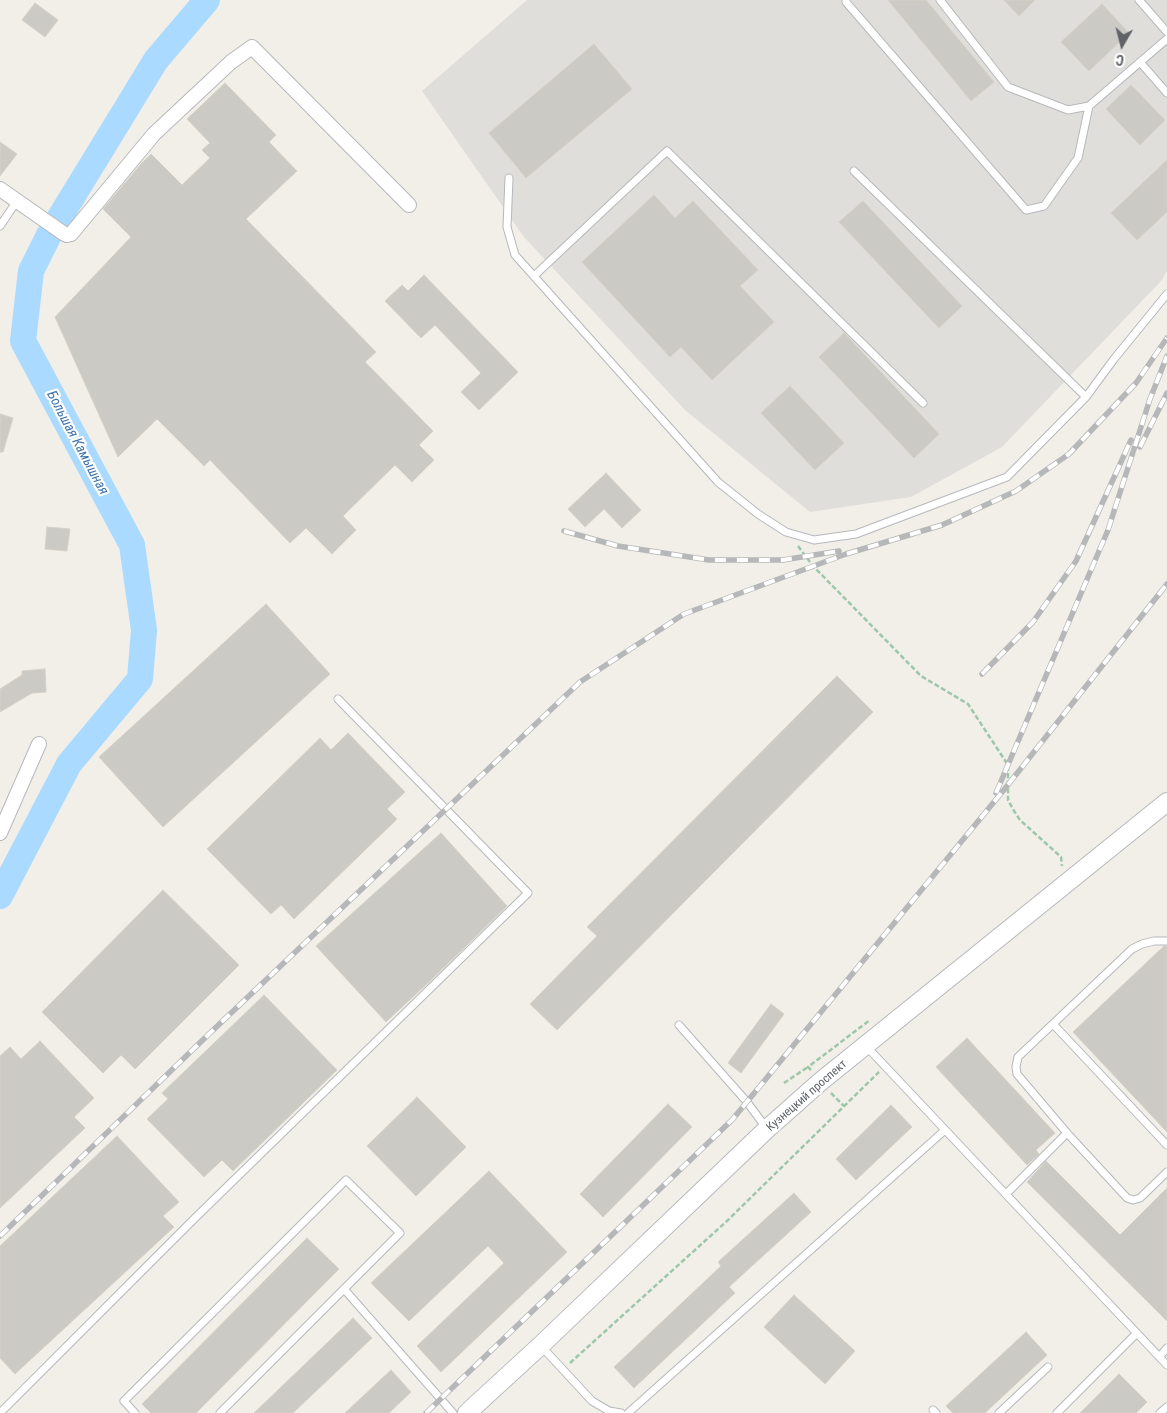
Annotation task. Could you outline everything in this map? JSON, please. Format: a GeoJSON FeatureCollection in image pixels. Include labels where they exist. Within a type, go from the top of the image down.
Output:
{"type":"FeatureCollection","features":[{"type":"Feature","properties":{"kind":"street"},"geometry":{"type":"LineString","coordinates":[[0,189],[63,233],[71,234],[154,134],[231,62],[252,48],[409,205]]}},
{"type":"Feature","properties":{"kind":"street"},"geometry":{"type":"LineString","coordinates":[[0,833],[39,744]]}},
{"type":"Feature","properties":{"kind":"street","name":"Кузнецкий проспект"},"geometry":{"type":"LineString","coordinates":[[467,1413],[767,1129],[820,1082],[1167,802]]}},
{"type":"Feature","properties":{"kind":"lane"},"geometry":{"type":"LineString","coordinates":[[846,0],[1026,210],[1044,206],[1078,158],[1089,106]]}},
{"type":"Feature","properties":{"kind":"lane"},"geometry":{"type":"LineString","coordinates":[[940,0],[1008,87],[1068,110],[1089,106],[1167,39]]}},
{"type":"Feature","properties":{"kind":"lane"},"geometry":{"type":"LineString","coordinates":[[1139,0],[1167,32]]}},
{"type":"Feature","properties":{"kind":"lane"},"geometry":{"type":"LineString","coordinates":[[1140,62],[1167,92]]}},
{"type":"Feature","properties":{"kind":"lane"},"geometry":{"type":"LineString","coordinates":[[534,276],[667,151],[923,403]]}},
{"type":"Feature","properties":{"kind":"lane"},"geometry":{"type":"LineString","coordinates":[[854,171],[1086,397]]}},
{"type":"Feature","properties":{"kind":"lane"},"geometry":{"type":"LineString","coordinates":[[509,178],[507,227],[515,255],[718,482],[758,514],[786,532],[814,540],[856,534],[1007,477],[1086,397],[1167,294]]}},
{"type":"Feature","properties":{"kind":"lane"},"geometry":{"type":"LineString","coordinates":[[0,226],[17,201]]}},
{"type":"Feature","properties":{"kind":"lane"},"geometry":{"type":"LineString","coordinates":[[0,1413],[193,1220],[528,893],[338,699]]}},
{"type":"Feature","properties":{"kind":"lane"},"geometry":{"type":"LineString","coordinates":[[1167,941],[1142,944],[1132,949],[1018,1056],[1016,1067],[1017,1074],[1066,1133],[1127,1198],[1133,1200],[1140,1198],[1167,1172]]}},
{"type":"Feature","properties":{"kind":"lane"},"geometry":{"type":"LineString","coordinates":[[1053,1024],[1167,1145]]}},
{"type":"Feature","properties":{"kind":"lane"},"geometry":{"type":"LineString","coordinates":[[679,1026],[747,1102],[767,1129]]}},
{"type":"Feature","properties":{"kind":"lane"},"geometry":{"type":"LineString","coordinates":[[866,1046],[1167,1365]]}},
{"type":"Feature","properties":{"kind":"lane"},"geometry":{"type":"LineString","coordinates":[[628,1413],[945,1130]]}},
{"type":"Feature","properties":{"kind":"lane"},"geometry":{"type":"LineString","coordinates":[[1006,1194],[1066,1133]]}},
{"type":"Feature","properties":{"kind":"lane"},"geometry":{"type":"LineString","coordinates":[[135,1413],[124,1402],[346,1180],[400,1234],[220,1413]]}},
{"type":"Feature","properties":{"kind":"lane"},"geometry":{"type":"LineString","coordinates":[[344,1289],[453,1413]]}},
{"type":"Feature","properties":{"kind":"lane"},"geometry":{"type":"LineString","coordinates":[[1057,1413],[1137,1333]]}},
{"type":"Feature","properties":{"kind":"lane"},"geometry":{"type":"LineString","coordinates":[[541,1345],[592,1401],[609,1412],[621,1413]]}},
{"type":"Feature","properties":{"kind":"lane"},"geometry":{"type":"LineString","coordinates":[[1159,1357],[1167,1348]]}},
{"type":"Feature","properties":{"kind":"lane"},"geometry":{"type":"LineString","coordinates":[[999,1413],[1048,1367]]}},
{"type":"Feature","properties":{"kind":"lane"},"geometry":{"type":"LineString","coordinates":[[1160,1413],[1167,1406]]}},
{"type":"Feature","properties":{"kind":"path"},"geometry":{"type":"LineString","coordinates":[[786,532],[813,566],[921,676],[968,704],[1008,765],[1008,800],[1014,811],[1020,820],[1062,857],[1063,869]]}},
{"type":"Feature","properties":{"kind":"path"},"geometry":{"type":"LineString","coordinates":[[784,1083],[870,1020]]}},
{"type":"Feature","properties":{"kind":"path"},"geometry":{"type":"LineString","coordinates":[[563,1370],[726,1221],[885,1066]]}},
{"type":"Feature","properties":{"kind":"path"},"geometry":{"type":"LineString","coordinates":[[808,1067],[844,1106]]}},
{"type":"Feature","properties":{"kind":"shaded area"},"geometry":{"type":"Polygon","coordinates":[[[527,0],[1167,0],[1167,271],[1162,280],[1002,447],[911,497],[810,512],[685,410],[524,237],[422,91],[527,0]]]}},
{"type":"Feature","properties":{"kind":"building"},"geometry":{"type":"Polygon","coordinates":[[[888,0],[926,0],[994,82],[971,101],[888,0]]]}},
{"type":"Feature","properties":{"kind":"building"},"geometry":{"type":"Polygon","coordinates":[[[1004,0],[1035,0],[1019,16],[1004,0]]]}},
{"type":"Feature","properties":{"kind":"building"},"geometry":{"type":"Polygon","coordinates":[[[35,3],[58,20],[45,37],[22,20],[35,3]]]}},
{"type":"Feature","properties":{"kind":"building"},"geometry":{"type":"Polygon","coordinates":[[[1102,4],[1129,33],[1089,71],[1061,42],[1102,4]]]}},
{"type":"Feature","properties":{"kind":"building"},"geometry":{"type":"Polygon","coordinates":[[[594,44],[632,89],[526,178],[489,133],[594,44]]]}},
{"type":"Feature","properties":{"kind":"building"},"geometry":{"type":"Polygon","coordinates":[[[225,83],[276,135],[269,142],[297,171],[246,219],[376,352],[365,362],[433,431],[419,445],[434,460],[412,482],[395,465],[343,516],[356,530],[332,554],[306,528],[290,543],[210,460],[204,466],[157,419],[118,457],[55,317],[131,237],[103,209],[141,164],[151,154],[182,185],[210,158],[202,150],[210,143],[187,119],[225,83]]]}},
{"type":"Feature","properties":{"kind":"building"},"geometry":{"type":"Polygon","coordinates":[[[1131,85],[1165,120],[1140,145],[1106,109],[1131,85]]]}},
{"type":"Feature","properties":{"kind":"building"},"geometry":{"type":"Polygon","coordinates":[[[0,142],[17,154],[0,176],[0,142]]]}},
{"type":"Feature","properties":{"kind":"building"},"geometry":{"type":"Polygon","coordinates":[[[1167,160],[1167,212],[1137,240],[1111,213],[1167,160]]]}},
{"type":"Feature","properties":{"kind":"building"},"geometry":{"type":"Polygon","coordinates":[[[654,195],[675,218],[693,201],[758,270],[740,286],[774,322],[712,380],[681,347],[670,357],[582,262],[654,195]]]}},
{"type":"Feature","properties":{"kind":"building"},"geometry":{"type":"Polygon","coordinates":[[[863,201],[962,306],[939,328],[839,222],[863,201]]]}},
{"type":"Feature","properties":{"kind":"building"},"geometry":{"type":"Polygon","coordinates":[[[424,275],[518,372],[479,410],[461,392],[481,373],[435,325],[421,338],[385,301],[402,285],[408,291],[424,275]]]}},
{"type":"Feature","properties":{"kind":"building"},"geometry":{"type":"Polygon","coordinates":[[[844,333],[939,434],[914,458],[819,357],[844,333]]]}},
{"type":"Feature","properties":{"kind":"building"},"geometry":{"type":"Polygon","coordinates":[[[790,386],[844,443],[815,470],[761,413],[790,386]]]}},
{"type":"Feature","properties":{"kind":"building"},"geometry":{"type":"Polygon","coordinates":[[[0,414],[13,418],[3,452],[0,452],[0,414]]]}},
{"type":"Feature","properties":{"kind":"building"},"geometry":{"type":"Polygon","coordinates":[[[606,473],[641,510],[622,528],[604,509],[585,527],[568,509],[606,473]]]}},
{"type":"Feature","properties":{"kind":"building"},"geometry":{"type":"Polygon","coordinates":[[[47,527],[70,529],[67,551],[45,549],[47,527]]]}},
{"type":"Feature","properties":{"kind":"building"},"geometry":{"type":"Polygon","coordinates":[[[266,604],[330,674],[163,827],[99,757],[266,604]]]}},
{"type":"Feature","properties":{"kind":"building"},"geometry":{"type":"Polygon","coordinates":[[[45,669],[46,692],[32,693],[0,712],[0,689],[22,675],[22,671],[45,669]]]}},
{"type":"Feature","properties":{"kind":"building"},"geometry":{"type":"Polygon","coordinates":[[[837,676],[873,712],[557,1030],[530,1004],[597,936],[587,927],[837,676]]]}},
{"type":"Feature","properties":{"kind":"building"},"geometry":{"type":"Polygon","coordinates":[[[348,733],[405,792],[387,809],[397,819],[294,919],[281,905],[271,914],[207,849],[320,738],[331,750],[348,733]]]}},
{"type":"Feature","properties":{"kind":"building"},"geometry":{"type":"Polygon","coordinates":[[[441,833],[507,906],[386,1022],[316,946],[441,833]]]}},
{"type":"Feature","properties":{"kind":"building"},"geometry":{"type":"Polygon","coordinates":[[[163,890],[239,965],[135,1069],[121,1055],[103,1073],[42,1012],[163,890]]]}},
{"type":"Feature","properties":{"kind":"building"},"geometry":{"type":"Polygon","coordinates":[[[1164,946],[1167,946],[1167,1132],[1073,1032],[1164,946]]]}},
{"type":"Feature","properties":{"kind":"building"},"geometry":{"type":"Polygon","coordinates":[[[264,995],[337,1070],[233,1171],[222,1160],[204,1177],[147,1119],[168,1099],[162,1093],[264,995]]]}},
{"type":"Feature","properties":{"kind":"building"},"geometry":{"type":"Polygon","coordinates":[[[771,1004],[784,1014],[741,1073],[728,1063],[771,1004]]]}},
{"type":"Feature","properties":{"kind":"building"},"geometry":{"type":"Polygon","coordinates":[[[967,1038],[1055,1133],[1036,1150],[1039,1154],[1027,1165],[936,1067],[967,1038]]]}},
{"type":"Feature","properties":{"kind":"building"},"geometry":{"type":"Polygon","coordinates":[[[40,1041],[94,1098],[74,1117],[85,1128],[0,1208],[0,1056],[10,1047],[21,1059],[40,1041]]]}},
{"type":"Feature","properties":{"kind":"building"},"geometry":{"type":"Polygon","coordinates":[[[417,1097],[466,1147],[416,1196],[367,1146],[417,1097]]]}},
{"type":"Feature","properties":{"kind":"building"},"geometry":{"type":"Polygon","coordinates":[[[668,1104],[692,1127],[603,1217],[580,1194],[668,1104]]]}},
{"type":"Feature","properties":{"kind":"building"},"geometry":{"type":"Polygon","coordinates":[[[891,1105],[912,1127],[856,1180],[836,1159],[891,1105]]]}},
{"type":"Feature","properties":{"kind":"building"},"geometry":{"type":"Polygon","coordinates":[[[117,1136],[179,1202],[163,1216],[174,1227],[15,1374],[0,1358],[0,1246],[117,1136]]]}},
{"type":"Feature","properties":{"kind":"building"},"geometry":{"type":"Polygon","coordinates":[[[1046,1161],[1120,1235],[1167,1188],[1167,1321],[1027,1182],[1046,1161]]]}},
{"type":"Feature","properties":{"kind":"building"},"geometry":{"type":"Polygon","coordinates":[[[489,1171],[567,1252],[441,1372],[417,1346],[504,1263],[488,1246],[409,1321],[371,1283],[489,1171]]]}},
{"type":"Feature","properties":{"kind":"building"},"geometry":{"type":"Polygon","coordinates":[[[794,1193],[811,1212],[729,1287],[735,1293],[634,1388],[614,1367],[721,1266],[718,1262],[794,1193]]]}},
{"type":"Feature","properties":{"kind":"building"},"geometry":{"type":"Polygon","coordinates":[[[307,1238],[339,1269],[196,1413],[151,1413],[142,1404],[307,1238]]]}},
{"type":"Feature","properties":{"kind":"building"},"geometry":{"type":"Polygon","coordinates":[[[794,1295],[855,1351],[825,1384],[764,1327],[794,1295]]]}},
{"type":"Feature","properties":{"kind":"building"},"geometry":{"type":"Polygon","coordinates":[[[353,1318],[372,1338],[293,1413],[254,1413],[353,1318]]]}},
{"type":"Feature","properties":{"kind":"building"},"geometry":{"type":"Polygon","coordinates":[[[1026,1332],[1047,1355],[985,1413],[953,1413],[946,1406],[1026,1332]]]}},
{"type":"Feature","properties":{"kind":"building"},"geometry":{"type":"Polygon","coordinates":[[[391,1370],[411,1392],[389,1413],[345,1413],[391,1370]]]}},
{"type":"Feature","properties":{"kind":"building"},"geometry":{"type":"Polygon","coordinates":[[[1119,1374],[1147,1402],[1136,1413],[1080,1413],[1119,1374]]]}},
{"type":"Feature","properties":{"kind":"waterway","name":"Большая Камышная"},"geometry":{"type":"LineString","coordinates":[[0,896],[69,764],[140,679],[144,630],[132,545],[23,341],[31,271],[49,235],[156,60],[207,0]]}},
{"type":"Feature","properties":{"kind":"railway"},"geometry":{"type":"LineString","coordinates":[[0,1236],[210,1033],[580,682],[684,614],[846,554],[942,525],[1016,491],[1069,454],[1136,383],[1167,338]]}},
{"type":"Feature","properties":{"kind":"railway"},"geometry":{"type":"LineString","coordinates":[[996,793],[1108,530],[1150,399],[1167,356]]}},
{"type":"Feature","properties":{"kind":"railway"},"geometry":{"type":"LineString","coordinates":[[1140,447],[1167,393]]}},
{"type":"Feature","properties":{"kind":"railway"},"geometry":{"type":"LineString","coordinates":[[982,674],[1033,622],[1076,561],[1131,440]]}},
{"type":"Feature","properties":{"kind":"railway"},"geometry":{"type":"LineString","coordinates":[[564,531],[618,546],[709,560],[783,560],[839,551]]}},
{"type":"Feature","properties":{"kind":"railway"},"geometry":{"type":"LineString","coordinates":[[426,1413],[732,1120],[1003,791],[1167,584]]}}]}
